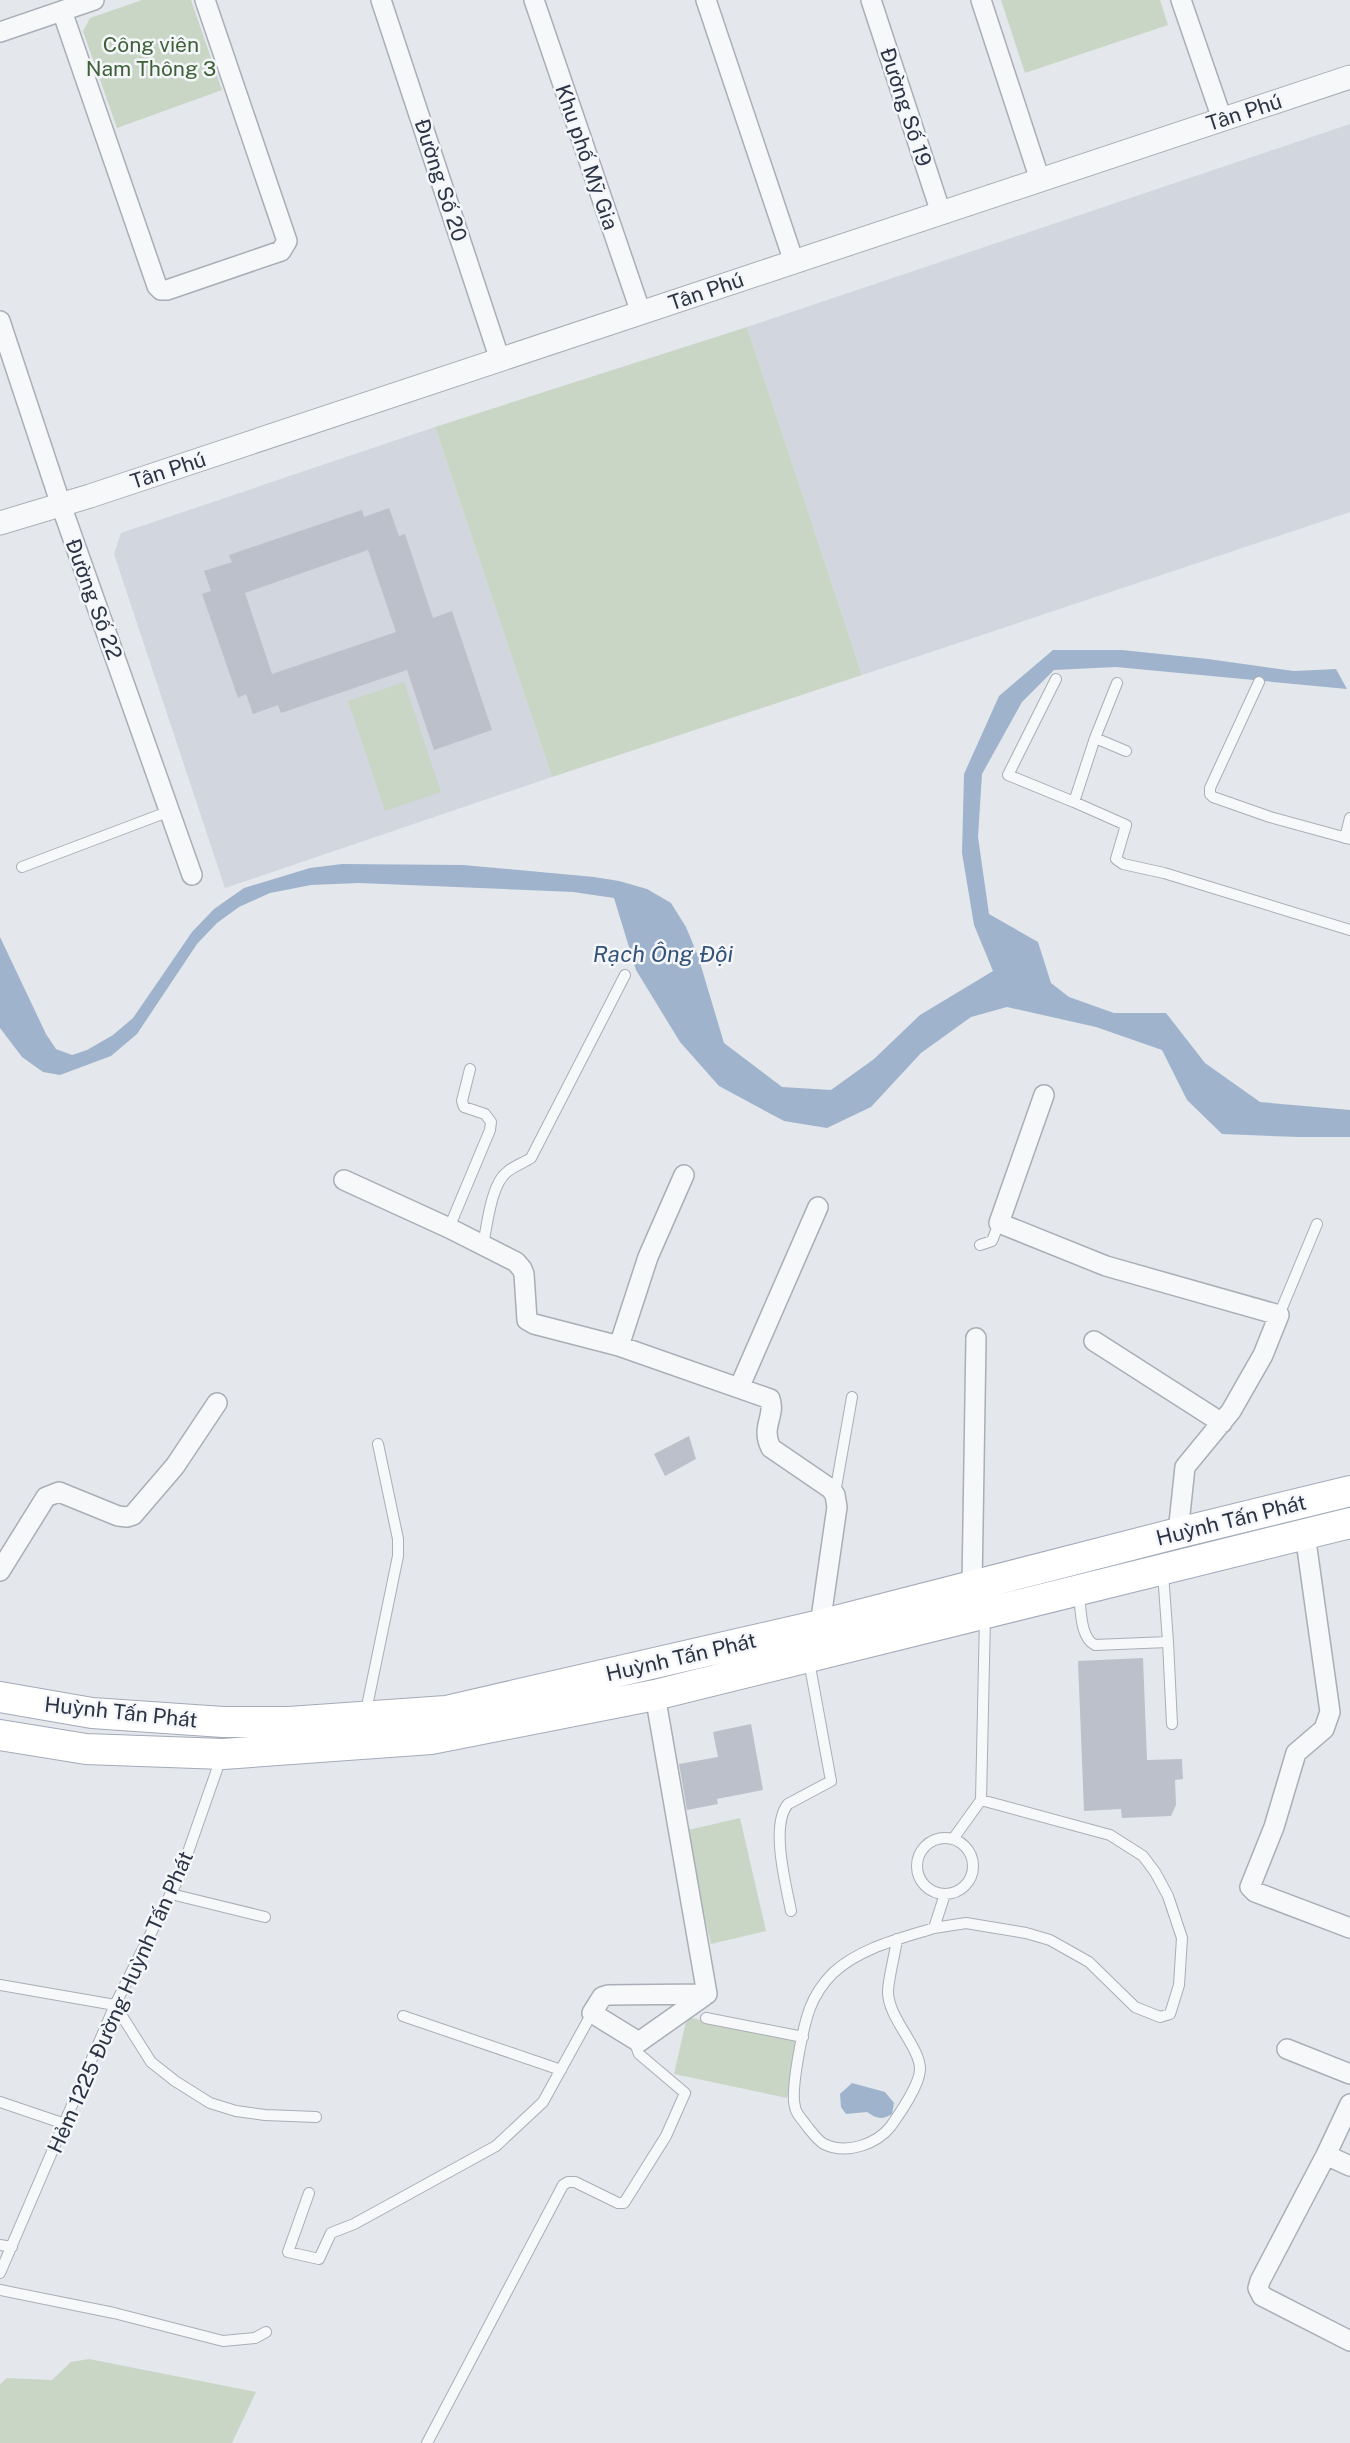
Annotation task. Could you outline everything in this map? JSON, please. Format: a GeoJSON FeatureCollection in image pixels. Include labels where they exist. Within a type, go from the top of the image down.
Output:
{"type":"FeatureCollection","features":[{"type":"Feature","properties":{"kind":"main road","name":"Huỳnh Tấn Phát"},"geometry":{"type":"LineString","coordinates":[[0,1735],[86,1749],[223,1754],[431,1739],[655,1695],[808,1657],[1178,1533],[1350,1491]]}},
{"type":"Feature","properties":{"kind":"main road"},"geometry":{"type":"LineString","coordinates":[[1297,1504],[1305,1534]]}},
{"type":"Feature","properties":{"kind":"main road","name":"Huỳnh Tấn Phát"},"geometry":{"type":"LineString","coordinates":[[0,1697],[92,1713],[223,1722],[289,1722],[446,1711],[811,1627],[979,1600],[1079,1590],[1350,1523]]}},
{"type":"Feature","properties":{"kind":"main road"},"geometry":{"type":"LineString","coordinates":[[808,1657],[811,1627]]}},
{"type":"Feature","properties":{"kind":"main road"},"geometry":{"type":"LineString","coordinates":[[649,1664],[655,1695]]}},
{"type":"Feature","properties":{"kind":"street"},"geometry":{"type":"LineString","coordinates":[[0,32],[93,0]]}},
{"type":"Feature","properties":{"kind":"street"},"geometry":{"type":"LineString","coordinates":[[62,11],[157,286],[161,290],[167,290],[281,251],[287,241],[205,0]]}},
{"type":"Feature","properties":{"kind":"street","name":"Đường Số 20"},"geometry":{"type":"LineString","coordinates":[[381,0],[500,360]]}},
{"type":"Feature","properties":{"kind":"street","name":"Khu phố Mỹ Gia"},"geometry":{"type":"LineString","coordinates":[[534,0],[641,313]]}},
{"type":"Feature","properties":{"kind":"street"},"geometry":{"type":"LineString","coordinates":[[706,0],[794,262]]}},
{"type":"Feature","properties":{"kind":"street","name":"Đường Số 19"},"geometry":{"type":"LineString","coordinates":[[871,0],[941,213]]}},
{"type":"Feature","properties":{"kind":"street"},"geometry":{"type":"LineString","coordinates":[[981,0],[1041,180]]}},
{"type":"Feature","properties":{"kind":"street"},"geometry":{"type":"LineString","coordinates":[[1181,0],[1222,120]]}},
{"type":"Feature","properties":{"kind":"street","name":"Tân Phú"},"geometry":{"type":"LineString","coordinates":[[0,523],[1350,77]]}},
{"type":"Feature","properties":{"kind":"street","name":"Đường Số 22"},"geometry":{"type":"LineString","coordinates":[[0,321],[61,505],[192,875]]}},
{"type":"Feature","properties":{"kind":"street"},"geometry":{"type":"LineString","coordinates":[[1044,1095],[999,1223],[1106,1266],[1279,1315],[1263,1355],[1231,1411],[1185,1467],[1178,1533]]}},
{"type":"Feature","properties":{"kind":"street"},"geometry":{"type":"LineString","coordinates":[[619,1346],[648,1257],[684,1175]]}},
{"type":"Feature","properties":{"kind":"street"},"geometry":{"type":"LineString","coordinates":[[344,1181],[449,1228],[516,1262],[522,1269],[527,1320],[534,1324],[619,1346],[770,1399],[772,1404],[765,1430],[771,1448],[831,1489],[835,1495],[837,1507],[811,1627]]}},
{"type":"Feature","properties":{"kind":"street"},"geometry":{"type":"LineString","coordinates":[[739,1388],[818,1207]]}},
{"type":"Feature","properties":{"kind":"street"},"geometry":{"type":"LineString","coordinates":[[976,1338],[979,1600]]}},
{"type":"Feature","properties":{"kind":"street"},"geometry":{"type":"LineString","coordinates":[[1094,1341],[1222,1423]]}},
{"type":"Feature","properties":{"kind":"street"},"geometry":{"type":"LineString","coordinates":[[0,1571],[51,1493],[59,1492],[118,1516],[132,1515],[174,1466],[217,1403]]}},
{"type":"Feature","properties":{"kind":"street"},"geometry":{"type":"LineString","coordinates":[[1305,1534],[1330,1712],[1324,1729],[1296,1753],[1274,1826],[1250,1887],[1255,1892],[1350,1928]]}},
{"type":"Feature","properties":{"kind":"street"},"geometry":{"type":"LineString","coordinates":[[655,1695],[707,1994]]}},
{"type":"Feature","properties":{"kind":"street"},"geometry":{"type":"LineString","coordinates":[[707,1994],[639,2042],[592,2012],[602,1997],[608,1995],[707,1994]]}},
{"type":"Feature","properties":{"kind":"street"},"geometry":{"type":"LineString","coordinates":[[1287,2049],[1350,2074]]}},
{"type":"Feature","properties":{"kind":"street"},"geometry":{"type":"LineString","coordinates":[[1350,2104],[1259,2281],[1258,2288],[1262,2296],[1350,2341]]}},
{"type":"Feature","properties":{"kind":"street"},"geometry":{"type":"LineString","coordinates":[[1326,2155],[1350,2166]]}},
{"type":"Feature","properties":{"kind":"lane"},"geometry":{"type":"LineString","coordinates":[[1056,679],[1008,775],[1126,825],[1116,859],[1123,864],[1164,873],[1350,930]]}},
{"type":"Feature","properties":{"kind":"lane"},"geometry":{"type":"LineString","coordinates":[[1259,682],[1210,788],[1210,794],[1270,817],[1348,839],[1350,818]]}},
{"type":"Feature","properties":{"kind":"lane"},"geometry":{"type":"LineString","coordinates":[[1074,802],[1116,683]]}},
{"type":"Feature","properties":{"kind":"lane"},"geometry":{"type":"LineString","coordinates":[[1095,738],[1126,751]]}},
{"type":"Feature","properties":{"kind":"lane"},"geometry":{"type":"LineString","coordinates":[[22,867],[170,811]]}},
{"type":"Feature","properties":{"kind":"lane"},"geometry":{"type":"LineString","coordinates":[[483,1245],[495,1191],[501,1177],[531,1158],[625,975]]}},
{"type":"Feature","properties":{"kind":"lane"},"geometry":{"type":"LineString","coordinates":[[449,1228],[490,1130],[491,1122],[485,1114],[464,1107],[462,1101],[470,1069]]}},
{"type":"Feature","properties":{"kind":"lane"},"geometry":{"type":"LineString","coordinates":[[980,1245],[992,1241],[999,1223]]}},
{"type":"Feature","properties":{"kind":"lane"},"geometry":{"type":"LineString","coordinates":[[1279,1315],[1317,1224]]}},
{"type":"Feature","properties":{"kind":"lane"},"geometry":{"type":"LineString","coordinates":[[835,1495],[852,1397]]}},
{"type":"Feature","properties":{"kind":"lane"},"geometry":{"type":"LineString","coordinates":[[365,1716],[398,1556],[398,1539],[378,1444]]}},
{"type":"Feature","properties":{"kind":"lane"},"geometry":{"type":"LineString","coordinates":[[1162,1569],[1172,1724]]}},
{"type":"Feature","properties":{"kind":"lane"},"geometry":{"type":"LineString","coordinates":[[1079,1590],[1086,1636],[1090,1643],[1168,1642]]}},
{"type":"Feature","properties":{"kind":"lane"},"geometry":{"type":"LineString","coordinates":[[953,1839],[981,1800],[979,1600]]}},
{"type":"Feature","properties":{"kind":"lane"},"geometry":{"type":"LineString","coordinates":[[791,1911],[780,1844],[784,1809],[831,1781],[808,1657]]}},
{"type":"Feature","properties":{"kind":"lane","name":"Hẻm 1225 Đường Huỳnh Tấn Phát"},"geometry":{"type":"LineString","coordinates":[[0,2273],[115,2005],[180,1875],[223,1754]]}},
{"type":"Feature","properties":{"kind":"lane"},"geometry":{"type":"LineString","coordinates":[[897,1940],[888,1992],[894,2014],[918,2061],[920,2071],[903,2109],[884,2135],[867,2145],[844,2148],[824,2144],[795,2111],[792,2095],[809,2009],[820,1988],[834,1973],[861,1954],[897,1940],[934,1928],[966,1923],[1026,1933],[1050,1941],[1089,1962],[1135,2007],[1160,2017],[1170,2014],[1179,1985],[1182,1938],[1168,1896],[1143,1856],[1110,1835],[981,1800]]}},
{"type":"Feature","properties":{"kind":"lane"},"geometry":{"type":"LineString","coordinates":[[943,1838],[962,1843],[973,1860],[973,1870],[964,1888],[945,1894],[927,1888],[921,1880],[917,1861],[924,1847],[943,1838]]}},
{"type":"Feature","properties":{"kind":"lane"},"geometry":{"type":"LineString","coordinates":[[171,1894],[265,1917]]}},
{"type":"Feature","properties":{"kind":"lane"},"geometry":{"type":"LineString","coordinates":[[934,1928],[945,1894]]}},
{"type":"Feature","properties":{"kind":"lane"},"geometry":{"type":"LineString","coordinates":[[0,1985],[115,2005],[150,2062],[210,2103],[236,2111],[265,2115],[316,2117]]}},
{"type":"Feature","properties":{"kind":"lane"},"geometry":{"type":"LineString","coordinates":[[309,2193],[288,2252],[319,2259],[331,2233],[354,2224],[496,2146],[542,2102],[592,2012]]}},
{"type":"Feature","properties":{"kind":"lane"},"geometry":{"type":"LineString","coordinates":[[403,2016],[561,2070]]}},
{"type":"Feature","properties":{"kind":"lane"},"geometry":{"type":"LineString","coordinates":[[706,2018],[803,2037]]}},
{"type":"Feature","properties":{"kind":"lane"},"geometry":{"type":"LineString","coordinates":[[427,2443],[563,2185],[575,2182],[618,2203],[624,2203],[666,2136],[685,2093],[639,2054],[636,2046],[639,2042]]}},
{"type":"Feature","properties":{"kind":"lane"},"geometry":{"type":"LineString","coordinates":[[0,2102],[65,2124]]}},
{"type":"Feature","properties":{"kind":"lane"},"geometry":{"type":"LineString","coordinates":[[0,2245],[12,2247]]}},
{"type":"Feature","properties":{"kind":"lane"},"geometry":{"type":"LineString","coordinates":[[0,2290],[223,2341],[255,2338],[267,2332]]}},
{"type":"Feature","properties":{"kind":"shaded area"},"geometry":{"type":"Polygon","coordinates":[[[1350,124],[1350,512],[862,675],[747,327],[1350,124]]]}},
{"type":"Feature","properties":{"kind":"shaded area"},"geometry":{"type":"Polygon","coordinates":[[[435,427],[552,777],[225,888],[114,554],[121,533],[435,427]]]}},
{"type":"Feature","properties":{"kind":"green space","name":"Công viên Nam Thông 3"},"geometry":{"type":"Polygon","coordinates":[[[142,0],[191,0],[222,90],[117,128],[83,31],[90,18],[142,0]]]}},
{"type":"Feature","properties":{"kind":"green space"},"geometry":{"type":"Polygon","coordinates":[[[1001,0],[1160,0],[1168,25],[1025,73],[1001,0]]]}},
{"type":"Feature","properties":{"kind":"green space"},"geometry":{"type":"Polygon","coordinates":[[[747,327],[862,675],[552,777],[435,427],[747,327]]]}},
{"type":"Feature","properties":{"kind":"green space"},"geometry":{"type":"Polygon","coordinates":[[[404,682],[441,792],[385,811],[348,701],[404,682]]]}},
{"type":"Feature","properties":{"kind":"green space"},"geometry":{"type":"Polygon","coordinates":[[[740,1818],[766,1931],[711,1944],[684,1831],[740,1818]]]}},
{"type":"Feature","properties":{"kind":"green space"},"geometry":{"type":"Polygon","coordinates":[[[687,2017],[799,2041],[787,2098],[674,2074],[687,2017]]]}},
{"type":"Feature","properties":{"kind":"green space"},"geometry":{"type":"Polygon","coordinates":[[[89,2359],[256,2392],[232,2443],[0,2443],[0,2384],[7,2378],[52,2380],[71,2362],[89,2359]]]}},
{"type":"Feature","properties":{"kind":"water","name":"Rạch Ông Đội"},"geometry":{"type":"Polygon","coordinates":[[[1053,650],[1122,650],[1294,671],[1336,669],[1347,689],[1116,667],[1054,670],[1022,702],[982,774],[978,837],[989,914],[1038,942],[1051,983],[1069,997],[1114,1013],[1166,1013],[1205,1063],[1260,1102],[1350,1110],[1350,1137],[1222,1134],[1187,1100],[1162,1050],[1096,1027],[1007,1007],[971,1017],[921,1053],[871,1107],[827,1128],[784,1121],[719,1086],[680,1042],[636,970],[614,898],[573,892],[359,883],[311,885],[270,893],[239,907],[217,923],[197,944],[137,1034],[111,1056],[60,1075],[43,1072],[22,1057],[0,1028],[0,937],[46,1034],[56,1049],[72,1055],[113,1035],[133,1018],[192,932],[214,909],[244,888],[310,868],[342,864],[463,865],[619,881],[647,889],[671,903],[686,927],[698,956],[724,1043],[782,1087],[831,1090],[874,1059],[920,1015],[993,971],[974,925],[962,853],[964,774],[999,696],[1053,650]]]}},
{"type":"Feature","properties":{"kind":"water"},"geometry":{"type":"Polygon","coordinates":[[[852,2083],[885,2092],[894,2103],[892,2114],[880,2118],[867,2112],[846,2114],[841,2107],[840,2094],[852,2083]]]}},
{"type":"Feature","properties":{"kind":"building"},"geometry":{"type":"Polygon","coordinates":[[[389,508],[399,536],[405,534],[433,618],[452,611],[492,730],[434,750],[407,670],[281,713],[278,705],[253,714],[246,694],[238,698],[202,594],[211,591],[204,571],[232,562],[229,555],[362,510],[364,517],[389,508]],[[368,550],[245,593],[272,674],[396,632],[368,550]]]}},
{"type":"Feature","properties":{"kind":"building"},"geometry":{"type":"Polygon","coordinates":[[[689,1436],[696,1459],[665,1476],[654,1454],[689,1436]]]}},
{"type":"Feature","properties":{"kind":"building"},"geometry":{"type":"Polygon","coordinates":[[[1143,1658],[1147,1760],[1182,1759],[1183,1779],[1175,1780],[1176,1805],[1171,1816],[1122,1818],[1121,1809],[1084,1811],[1078,1661],[1143,1658]]]}},
{"type":"Feature","properties":{"kind":"building"},"geometry":{"type":"Polygon","coordinates":[[[751,1724],[763,1790],[717,1799],[718,1804],[687,1810],[679,1764],[718,1757],[713,1732],[751,1724]]]}}]}
